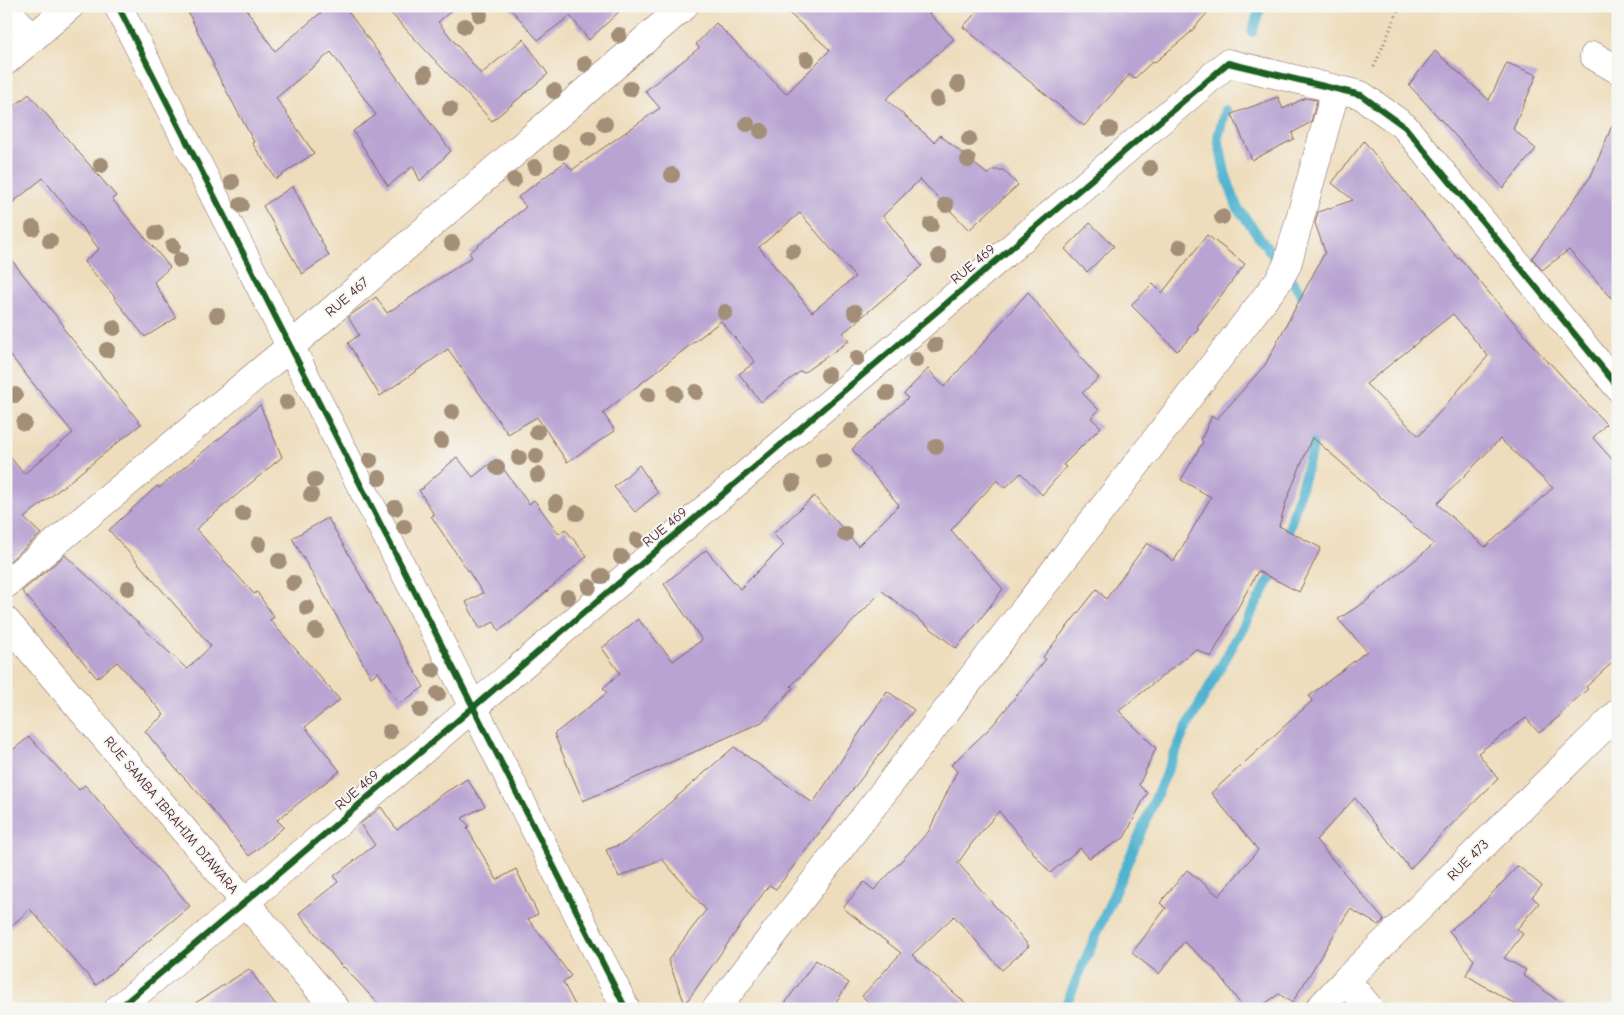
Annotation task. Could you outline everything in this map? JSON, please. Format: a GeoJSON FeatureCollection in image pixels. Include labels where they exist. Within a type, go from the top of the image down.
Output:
{"type":"FeatureCollection","features":[{"type":"Feature","properties":{"kind":"street"},"geometry":{"type":"LineString","coordinates":[[6,61],[70,6]]}},
{"type":"Feature","properties":{"kind":"street"},"geometry":{"type":"LineString","coordinates":[[118,6],[626,1009]]}},
{"type":"Feature","properties":{"kind":"street","name":"RUE 467"},"geometry":{"type":"LineString","coordinates":[[6,584],[291,346],[684,6]]}},
{"type":"Feature","properties":{"kind":"street"},"geometry":{"type":"LineString","coordinates":[[6,8],[32,39]]}},
{"type":"Feature","properties":{"kind":"street"},"geometry":{"type":"LineString","coordinates":[[1594,56],[1618,70]]}},
{"type":"Feature","properties":{"kind":"street","name":"RUE 469"},"geometry":{"type":"LineString","coordinates":[[118,1009],[1228,63],[1349,92]]}},
{"type":"Feature","properties":{"kind":"street"},"geometry":{"type":"LineString","coordinates":[[716,1009],[1283,272],[1349,92],[1405,127],[1618,387]]}},
{"type":"Feature","properties":{"kind":"street","name":"RUE SAMBA IBRAHIM DIAWARA"},"geometry":{"type":"LineString","coordinates":[[6,621],[336,1009]]}},
{"type":"Feature","properties":{"kind":"street","name":"RUE 473"},"geometry":{"type":"LineString","coordinates":[[1319,1009],[1346,980],[1618,713]]}},
{"type":"Feature","properties":{"kind":"street"},"geometry":{"type":"LineString","coordinates":[[1346,980],[1370,1009]]}},
{"type":"Feature","properties":{"kind":"path"},"geometry":{"type":"LineString","coordinates":[[1349,92],[1400,6]]}},
{"type":"Feature","properties":{"kind":"building"},"geometry":{"type":"Polygon","coordinates":[[[185,6],[244,6],[275,51],[329,6],[344,6],[451,151],[420,181],[413,166],[388,186],[353,131],[376,115],[331,52],[276,98],[314,153],[276,179],[252,143],[254,142],[213,66],[185,6]]]}},
{"type":"Feature","properties":{"kind":"building"},"geometry":{"type":"Polygon","coordinates":[[[384,6],[457,6],[438,22],[481,74],[523,39],[548,74],[492,121],[384,6]]]}},
{"type":"Feature","properties":{"kind":"building"},"geometry":{"type":"Polygon","coordinates":[[[508,6],[625,6],[589,40],[570,16],[538,40],[508,6]]]}},
{"type":"Feature","properties":{"kind":"building"},"geometry":{"type":"Polygon","coordinates":[[[781,6],[922,6],[954,39],[886,99],[934,142],[940,135],[988,175],[992,170],[1003,170],[1018,185],[969,230],[920,179],[883,216],[922,266],[843,333],[849,341],[803,373],[801,371],[761,402],[739,374],[755,362],[721,321],[603,413],[615,431],[567,462],[537,417],[508,434],[448,349],[380,396],[348,343],[359,335],[348,317],[376,297],[387,313],[472,257],[469,253],[526,207],[518,197],[565,162],[572,170],[660,108],[645,91],[699,48],[696,44],[716,23],[786,94],[830,50],[781,6]],[[800,213],[759,247],[812,312],[855,277],[800,213]]]}},
{"type":"Feature","properties":{"kind":"building"},"geometry":{"type":"Polygon","coordinates":[[[982,6],[1213,6],[1190,33],[1154,63],[1153,61],[1134,79],[1130,74],[1084,126],[963,27],[982,6]]]}},
{"type":"Feature","properties":{"kind":"building"},"geometry":{"type":"Polygon","coordinates":[[[1435,51],[1489,100],[1507,63],[1537,75],[1513,129],[1536,149],[1503,188],[1409,85],[1435,51]]]}},
{"type":"Feature","properties":{"kind":"building"},"geometry":{"type":"Polygon","coordinates":[[[29,94],[116,196],[112,199],[170,267],[154,282],[176,318],[145,337],[115,297],[84,262],[99,249],[43,178],[6,208],[6,113],[29,94]]]}},
{"type":"Feature","properties":{"kind":"building"},"geometry":{"type":"Polygon","coordinates":[[[1278,97],[1283,109],[1305,98],[1317,100],[1311,122],[1292,133],[1294,139],[1252,160],[1232,114],[1278,97]]]}},
{"type":"Feature","properties":{"kind":"building"},"geometry":{"type":"Polygon","coordinates":[[[1617,114],[1618,305],[1569,250],[1542,270],[1532,258],[1591,176],[1617,114]]]}},
{"type":"Feature","properties":{"kind":"building"},"geometry":{"type":"Polygon","coordinates":[[[1364,141],[1458,259],[1459,257],[1548,363],[1606,424],[1593,438],[1618,466],[1618,657],[1586,687],[1588,689],[1539,733],[1526,718],[1478,753],[1498,779],[1439,837],[1410,869],[1355,798],[1316,840],[1384,920],[1379,925],[1350,909],[1292,1003],[1279,994],[1257,1009],[1244,1009],[1215,969],[1184,942],[1159,974],[1132,953],[1166,908],[1160,903],[1187,870],[1219,896],[1258,850],[1211,793],[1312,701],[1309,696],[1367,651],[1338,619],[1365,602],[1434,544],[1312,437],[1286,502],[1279,526],[1321,548],[1299,592],[1258,571],[1211,657],[1196,649],[1119,711],[1156,748],[1139,785],[1147,793],[1124,838],[1089,858],[1080,848],[1050,873],[999,811],[958,863],[1029,946],[1002,970],[954,916],[912,955],[972,1009],[876,1009],[862,996],[901,953],[843,908],[864,882],[874,890],[929,831],[957,771],[951,765],[992,726],[1046,659],[1043,657],[1097,589],[1106,599],[1147,543],[1174,561],[1211,497],[1181,480],[1203,442],[1201,440],[1212,416],[1217,419],[1265,365],[1325,252],[1315,223],[1318,212],[1353,200],[1332,183],[1364,141]],[[1453,314],[1366,384],[1419,436],[1488,356],[1453,314]],[[1500,439],[1437,504],[1485,547],[1553,488],[1500,439]]]}},
{"type":"Feature","properties":{"kind":"building"},"geometry":{"type":"Polygon","coordinates":[[[293,186],[329,256],[302,274],[263,206],[293,186]]]}},
{"type":"Feature","properties":{"kind":"building"},"geometry":{"type":"Polygon","coordinates":[[[1090,223],[1114,246],[1087,272],[1065,249],[1090,223]]]}},
{"type":"Feature","properties":{"kind":"building"},"geometry":{"type":"Polygon","coordinates":[[[1207,235],[1245,264],[1197,327],[1199,329],[1177,351],[1131,305],[1153,284],[1162,293],[1207,235]]]}},
{"type":"Feature","properties":{"kind":"building"},"geometry":{"type":"Polygon","coordinates":[[[6,253],[64,326],[63,328],[141,424],[24,518],[41,534],[7,563],[6,452],[24,474],[73,433],[6,350],[6,253]]]}},
{"type":"Feature","properties":{"kind":"building"},"geometry":{"type":"Polygon","coordinates":[[[1028,292],[1078,355],[1099,378],[1082,393],[1099,410],[1091,418],[1101,427],[1063,465],[1066,467],[1042,495],[1021,473],[1005,488],[997,480],[951,530],[1003,589],[956,648],[882,591],[791,686],[793,688],[762,722],[583,801],[554,734],[607,693],[603,688],[620,673],[602,648],[638,619],[673,661],[702,640],[664,584],[706,550],[740,589],[784,545],[773,534],[814,496],[858,546],[899,505],[852,449],[908,398],[904,394],[928,369],[944,387],[1028,292]]]}},
{"type":"Feature","properties":{"kind":"building"},"geometry":{"type":"Polygon","coordinates":[[[260,405],[282,457],[196,529],[254,594],[257,592],[274,617],[270,620],[340,700],[305,727],[340,771],[277,820],[284,827],[249,856],[145,731],[164,715],[141,688],[117,662],[97,678],[22,591],[65,555],[187,669],[211,646],[109,530],[157,486],[159,488],[260,405]]]}},
{"type":"Feature","properties":{"kind":"building"},"geometry":{"type":"Polygon","coordinates":[[[457,457],[473,477],[496,459],[529,504],[534,500],[559,534],[565,529],[587,556],[499,631],[494,622],[480,629],[466,602],[483,593],[431,516],[434,515],[419,490],[424,488],[457,457]]]}},
{"type":"Feature","properties":{"kind":"building"},"geometry":{"type":"Polygon","coordinates":[[[639,465],[658,493],[635,512],[614,487],[639,465]]]}},
{"type":"Feature","properties":{"kind":"building"},"geometry":{"type":"Polygon","coordinates":[[[328,518],[424,687],[399,704],[378,672],[371,677],[292,538],[328,518]]]}},
{"type":"Feature","properties":{"kind":"building"},"geometry":{"type":"Polygon","coordinates":[[[887,691],[914,710],[776,889],[769,885],[685,1004],[668,960],[706,910],[662,859],[619,877],[606,850],[624,843],[734,747],[813,803],[887,691]]]}},
{"type":"Feature","properties":{"kind":"building"},"geometry":{"type":"Polygon","coordinates":[[[29,737],[79,790],[85,785],[190,906],[96,985],[30,909],[6,931],[6,755],[29,737]]]}},
{"type":"Feature","properties":{"kind":"building"},"geometry":{"type":"Polygon","coordinates":[[[467,779],[485,806],[462,818],[469,826],[467,828],[497,880],[516,869],[538,914],[528,919],[571,976],[563,982],[577,1009],[383,1009],[343,968],[299,913],[338,882],[334,876],[375,845],[360,824],[381,807],[397,830],[441,795],[467,779]]]}},
{"type":"Feature","properties":{"kind":"building"},"geometry":{"type":"Polygon","coordinates":[[[1518,866],[1542,886],[1532,897],[1539,903],[1517,929],[1523,934],[1504,958],[1526,970],[1523,975],[1569,1009],[1523,1009],[1466,975],[1474,960],[1449,931],[1483,903],[1518,866]]]}},
{"type":"Feature","properties":{"kind":"building"},"geometry":{"type":"Polygon","coordinates":[[[816,960],[849,983],[831,1009],[781,1009],[816,960]]]}},
{"type":"Feature","properties":{"kind":"building"},"geometry":{"type":"Polygon","coordinates":[[[249,969],[279,1009],[186,1009],[249,969]]]}},
{"type":"Feature","properties":{"kind":"waterway"},"geometry":{"type":"LineString","coordinates":[[1252,32],[1261,6]]}},
{"type":"Feature","properties":{"kind":"waterway"},"geometry":{"type":"LineString","coordinates":[[1225,110],[1218,137],[1225,173],[1237,207],[1310,305]]}},
{"type":"Feature","properties":{"kind":"waterway"},"geometry":{"type":"LineString","coordinates":[[1285,543],[1312,450],[1315,424]]}},
{"type":"Feature","properties":{"kind":"waterway"},"geometry":{"type":"LineString","coordinates":[[1064,1009],[1184,732],[1277,567]]}},
{"type":"Feature","properties":{"kind":"cycle path"},"geometry":{"type":"LineString","coordinates":[[118,6],[626,1009]]}},
{"type":"Feature","properties":{"kind":"cycle path"},"geometry":{"type":"LineString","coordinates":[[118,1009],[1228,63],[1361,95],[1405,127],[1618,387]]}}]}
